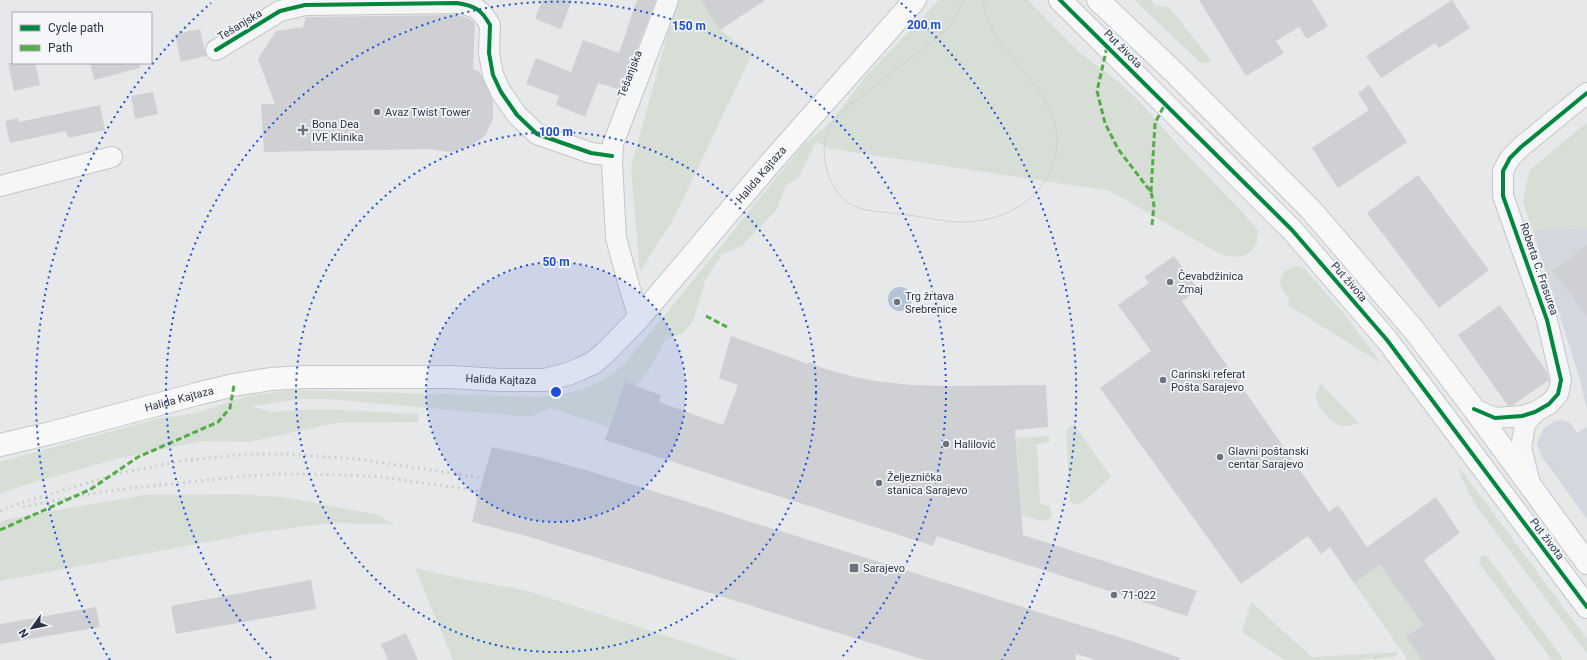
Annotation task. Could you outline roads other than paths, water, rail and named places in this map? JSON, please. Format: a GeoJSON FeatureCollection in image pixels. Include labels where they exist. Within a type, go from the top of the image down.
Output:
{"type":"FeatureCollection","features":[{"type":"Feature","properties":{"kind":"street","name":"Tešanjska"},"geometry":{"type":"LineString","coordinates":[[639,318],[616,238],[612,156],[613,144],[668,0]]}},
{"type":"Feature","properties":{"kind":"street","name":"Halida Kajtaza"},"geometry":{"type":"LineString","coordinates":[[0,445],[197,394],[234,385],[271,379],[306,377],[427,377],[545,380],[568,374],[593,363],[606,352],[639,318],[773,160],[915,0]]}},
{"type":"Feature","properties":{"kind":"street","name":"Put života"},"geometry":{"type":"LineString","coordinates":[[1060,0],[1292,230],[1387,340],[1587,607]]}},
{"type":"Feature","properties":{"kind":"street","name":"Put života"},"geometry":{"type":"LineString","coordinates":[[1098,0],[1312,211],[1414,330],[1587,563]]}},
{"type":"Feature","properties":{"kind":"street","name":"Tešanjska"},"geometry":{"type":"LineString","coordinates":[[216,50],[280,11],[305,5],[457,3],[468,5],[478,9],[490,25],[489,53],[493,75],[501,92],[517,115],[537,134],[591,153],[612,156]]}},
{"type":"Feature","properties":{"kind":"street","name":"Roberta C. Frasurea"},"geometry":{"type":"LineString","coordinates":[[1474,409],[1495,418],[1522,416],[1535,412],[1549,404],[1558,394],[1561,380],[1547,320],[1503,196],[1503,171],[1510,158],[1587,93]]}},
{"type":"Feature","properties":{"kind":"street"},"geometry":{"type":"LineString","coordinates":[[1,181],[112,157]]}},
{"type":"Feature","properties":{"kind":"street","name":"Roberta C. Frasurea"},"geometry":{"type":"LineString","coordinates":[[1532,490],[1521,448],[1525,424],[1535,412]]}},
{"type":"Feature","properties":{"kind":"water"},"geometry":{"type":"Polygon","coordinates":[[[900,287],[909,290],[912,299],[909,308],[900,311],[891,308],[888,299],[891,290],[900,287]]]}},
{"type":"Feature","properties":{"kind":"tram line"},"geometry":{"type":"LineString","coordinates":[[964,0],[951,24],[945,31],[850,105],[829,127],[824,147],[827,170],[837,191],[852,205],[865,210],[951,222],[982,220],[1013,210],[1027,201],[1048,177],[1054,161],[1057,144],[1055,123],[1047,104],[1036,87],[997,38],[988,20],[983,0]]}},
{"type":"Feature","properties":{"kind":"railway"},"geometry":{"type":"LineString","coordinates":[[0,511],[24,502],[121,473],[181,461],[247,454],[287,454],[357,459],[484,478],[1078,660]]}},
{"type":"Feature","properties":{"kind":"railway"},"geometry":{"type":"LineString","coordinates":[[23,507],[95,493],[132,488],[245,476],[281,474],[381,477],[480,491],[1035,660]]}},
{"type":"Feature","properties":{"kind":"place","name":"Avaz Twist Tower"},"geometry":{"type":"Point","coordinates":[377,112]}},
{"type":"Feature","properties":{"kind":"place","name":"Bona Dea IVF Klinika"},"geometry":{"type":"Point","coordinates":[303,130]}},
{"type":"Feature","properties":{"kind":"place","name":"Čevabdžinica Zmaj"},"geometry":{"type":"Point","coordinates":[1170,282]}},
{"type":"Feature","properties":{"kind":"place","name":"Trg žrtava Srebrenice"},"geometry":{"type":"Point","coordinates":[897,302]}},
{"type":"Feature","properties":{"kind":"place","name":"Carinski referat Pošta Sarajevo"},"geometry":{"type":"Point","coordinates":[1163,380]}},
{"type":"Feature","properties":{"kind":"place","name":"Halilović"},"geometry":{"type":"Point","coordinates":[946,444]}},
{"type":"Feature","properties":{"kind":"place","name":"Glavni poštanski centar Sarajevo"},"geometry":{"type":"Point","coordinates":[1220,457]}},
{"type":"Feature","properties":{"kind":"place","name":"Željeznička stanica Sarajevo"},"geometry":{"type":"Point","coordinates":[879,483]}},
{"type":"Feature","properties":{"kind":"place","name":"Sarajevo"},"geometry":{"type":"Point","coordinates":[854,568]}},
{"type":"Feature","properties":{"kind":"place","name":"71-022"},"geometry":{"type":"Point","coordinates":[1114,595]}}]}
